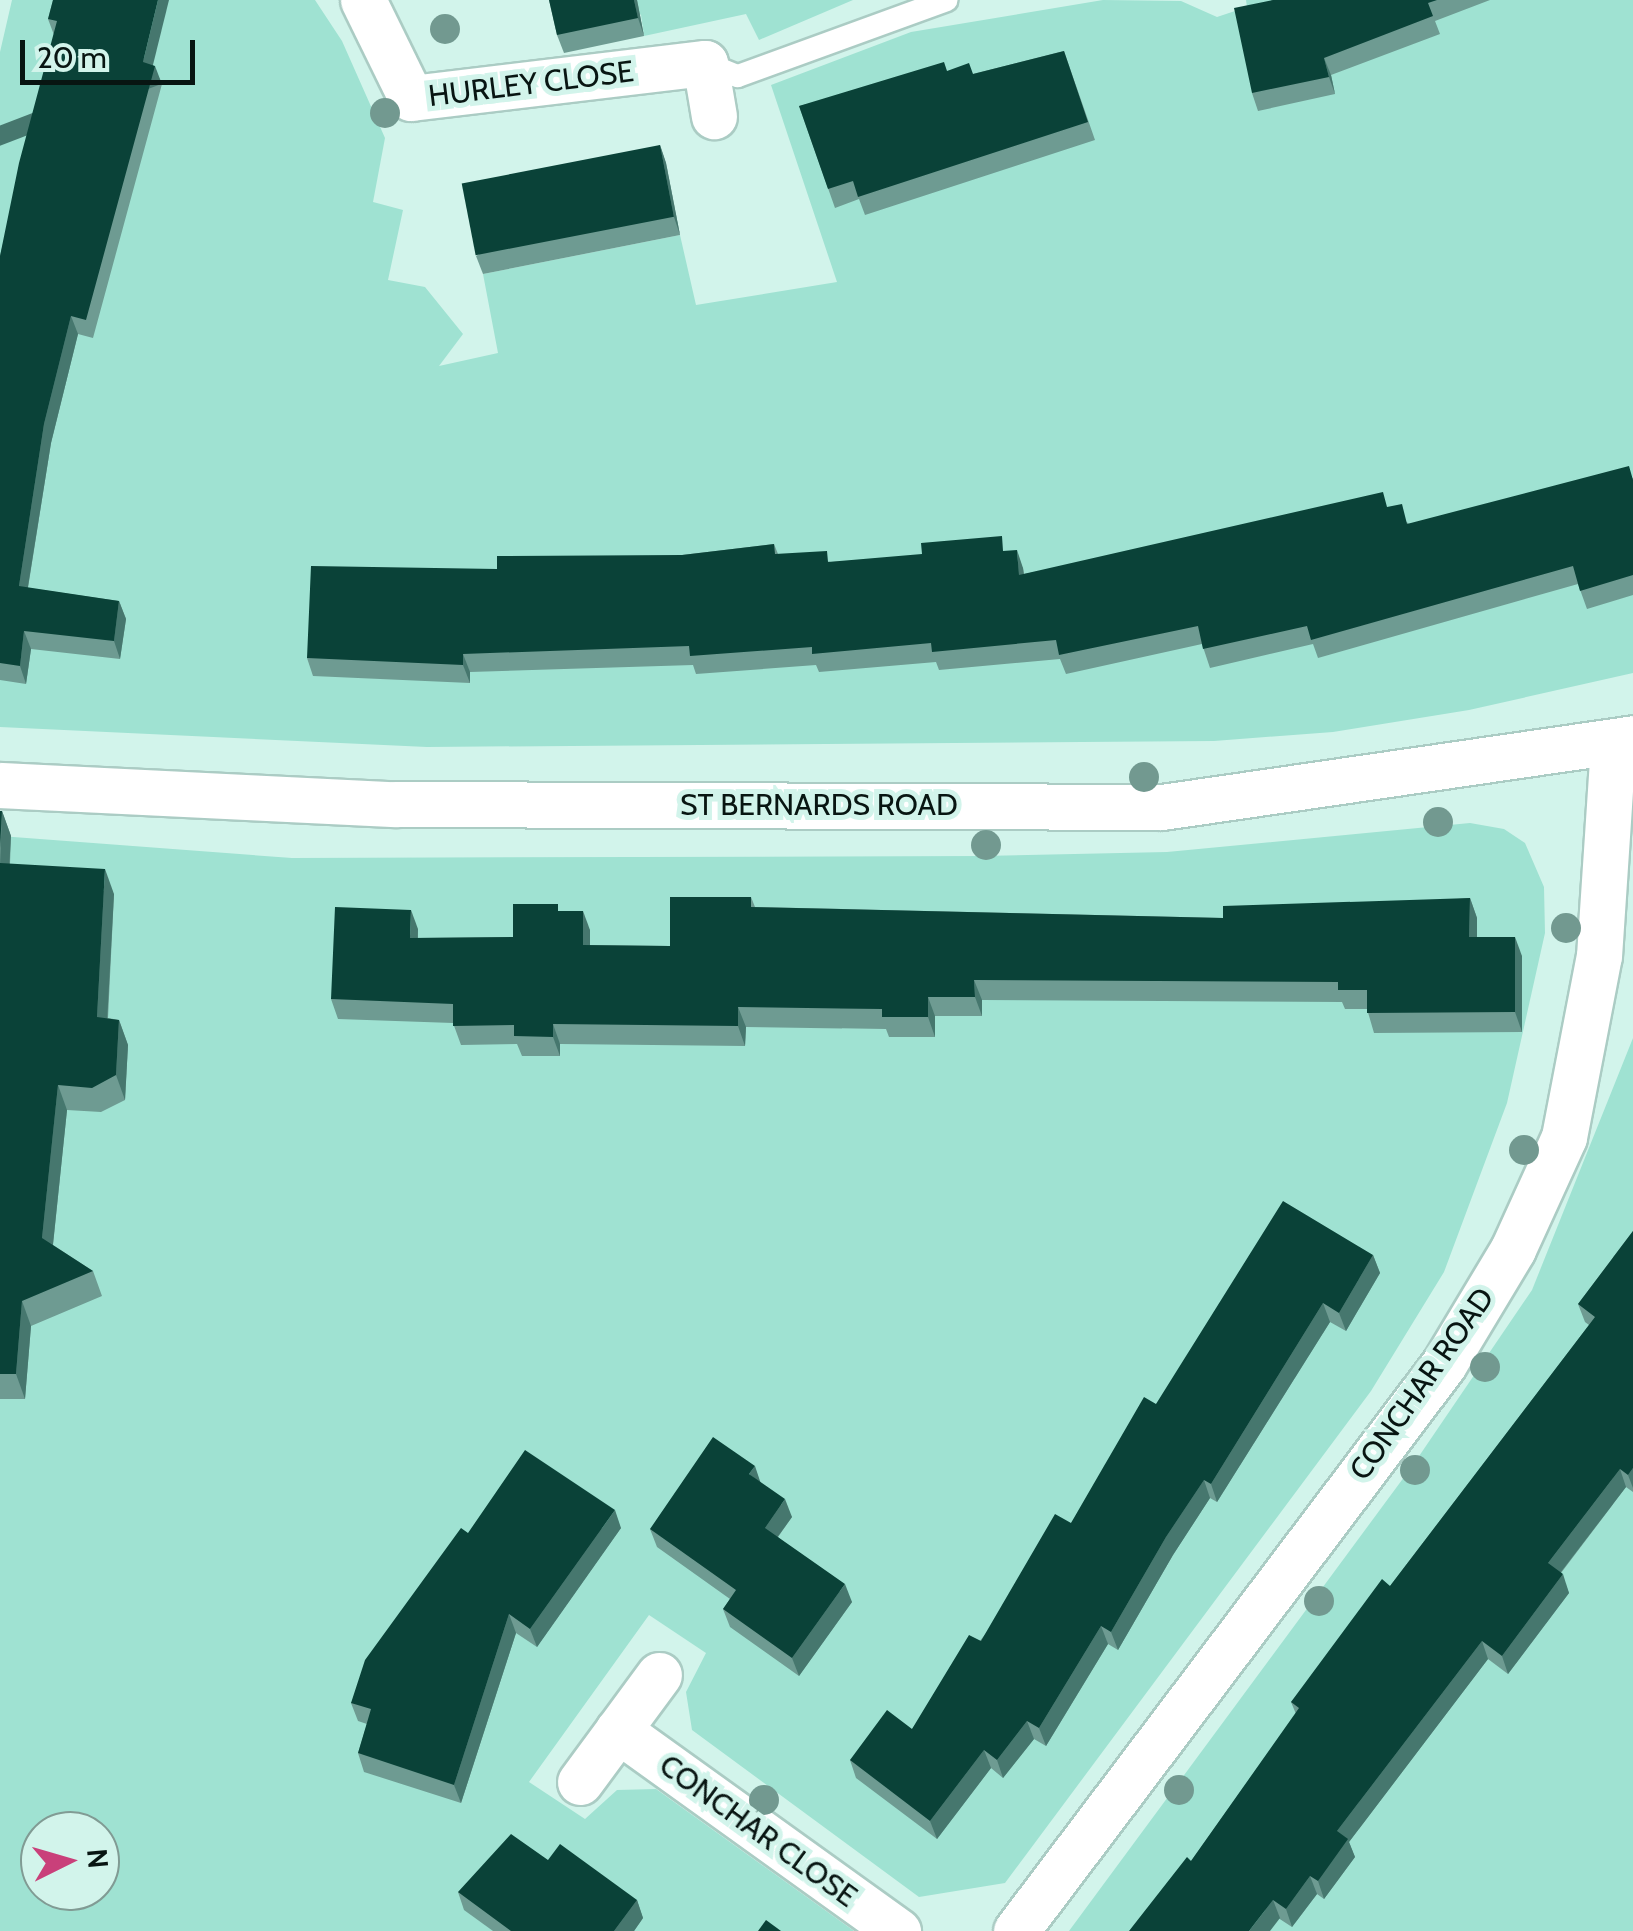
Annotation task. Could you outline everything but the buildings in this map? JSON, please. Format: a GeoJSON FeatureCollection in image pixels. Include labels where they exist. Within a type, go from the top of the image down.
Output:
{"type":"FeatureCollection","features":[{"type":"Feature","properties":{"kind":"street","name":"HURLEY CLOSE"},"geometry":{"type":"LineString","coordinates":[[364,0],[411,98],[705,63]]}},
{"type":"Feature","properties":{"kind":"street"},"geometry":{"type":"LineString","coordinates":[[705,63],[714,116]]}},
{"type":"Feature","properties":{"kind":"street","name":"ST BERNARDS ROAD"},"geometry":{"type":"LineString","coordinates":[[0,786],[394,804],[1162,807],[1623,742]]}},
{"type":"Feature","properties":{"kind":"street","name":"CONCHAR ROAD"},"geometry":{"type":"LineString","coordinates":[[1016,1931],[1444,1364],[1513,1249],[1564,1137],[1598,956],[1623,742]]}},
{"type":"Feature","properties":{"kind":"street"},"geometry":{"type":"LineString","coordinates":[[580,1782],[659,1674]]}},
{"type":"Feature","properties":{"kind":"street","name":"CONCHAR CLOSE"},"geometry":{"type":"LineString","coordinates":[[618,1730],[898,1931]]}},
{"type":"Feature","properties":{"kind":"lane"},"geometry":{"type":"LineString","coordinates":[[705,63],[738,76],[948,0]]}},
{"type":"Feature","properties":{"kind":"green space"},"geometry":{"type":"Polygon","coordinates":[[[12,0],[315,0],[342,41],[385,138],[373,202],[403,210],[388,280],[425,287],[463,334],[439,366],[498,353],[483,274],[680,235],[696,305],[837,282],[771,85],[911,32],[1103,0],[1181,1],[1217,17],[1247,7],[1246,0],[1633,0],[1633,673],[1469,710],[1333,732],[1214,741],[427,747],[0,727],[0,52],[12,0]]]}},
{"type":"Feature","properties":{"kind":"green space"},"geometry":{"type":"Polygon","coordinates":[[[623,0],[853,0],[759,40],[746,14],[644,36],[641,15],[623,0]]]}},
{"type":"Feature","properties":{"kind":"green space"},"geometry":{"type":"Polygon","coordinates":[[[1470,823],[1504,829],[1525,843],[1544,887],[1545,933],[1507,1103],[1444,1272],[1371,1391],[1005,1883],[919,1897],[692,1730],[686,1692],[706,1653],[649,1615],[529,1782],[585,1819],[617,1790],[656,1789],[854,1931],[0,1931],[0,836],[292,858],[1167,852],[1470,823]]]}},
{"type":"Feature","properties":{"kind":"green space"},"geometry":{"type":"Polygon","coordinates":[[[1633,1038],[1633,1931],[1069,1931],[1413,1465],[1532,1290],[1633,1038]]]}}]}
